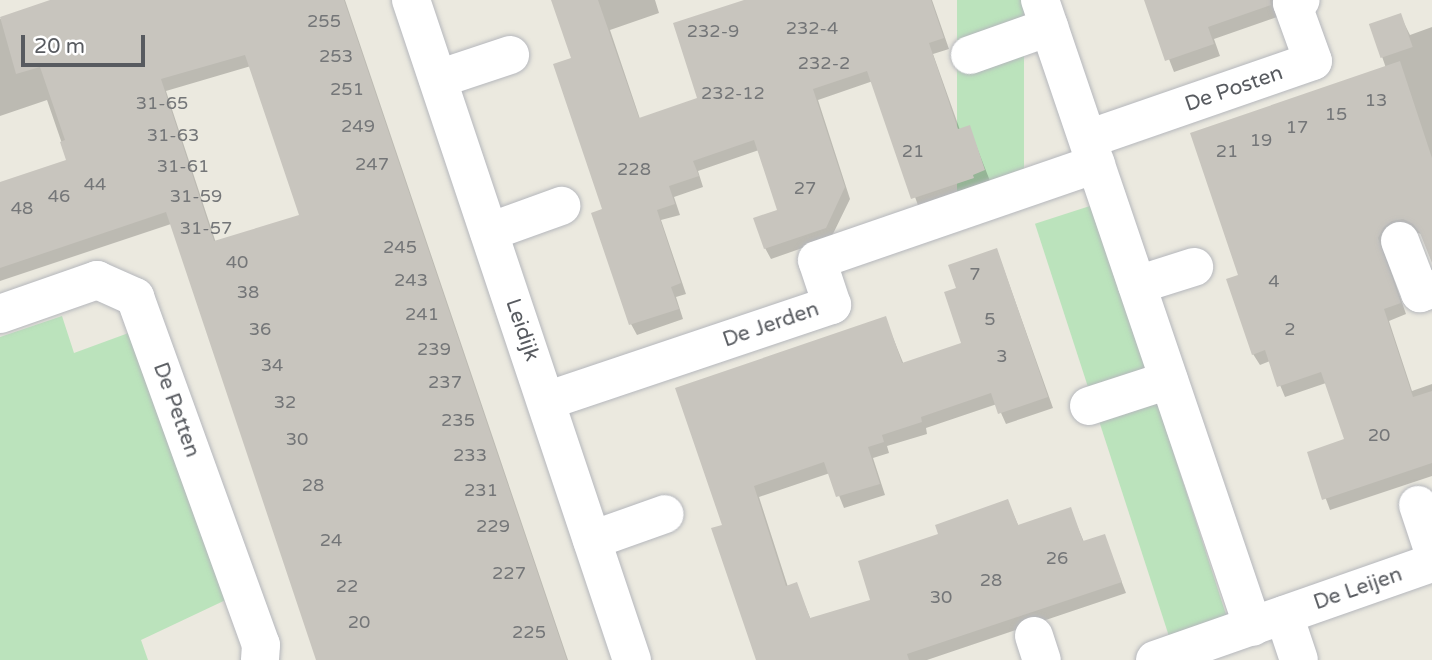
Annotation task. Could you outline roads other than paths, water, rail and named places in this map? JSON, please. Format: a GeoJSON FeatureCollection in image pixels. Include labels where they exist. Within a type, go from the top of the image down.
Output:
{"type":"FeatureCollection","features":[{"type":"Feature","properties":{"kind":"street","name":"Leidijk"},"geometry":{"type":"LineString","coordinates":[[411,0],[632,660]]}},
{"type":"Feature","properties":{"kind":"street","name":"De Posten"},"geometry":{"type":"LineString","coordinates":[[1092,152],[1312,61],[1292,3],[1301,0]]}},
{"type":"Feature","properties":{"kind":"street"},"geometry":{"type":"LineString","coordinates":[[970,55],[1044,13],[1169,380],[1268,621],[1299,660]]}},
{"type":"Feature","properties":{"kind":"street"},"geometry":{"type":"LineString","coordinates":[[438,79],[510,55]]}},
{"type":"Feature","properties":{"kind":"street","name":"De Jerden"},"geometry":{"type":"LineString","coordinates":[[546,401],[832,304],[817,260],[1092,152]]}},
{"type":"Feature","properties":{"kind":"street"},"geometry":{"type":"LineString","coordinates":[[489,232],[561,206]]}},
{"type":"Feature","properties":{"kind":"street"},"geometry":{"type":"LineString","coordinates":[[1400,241],[1419,293],[1432,289]]}},
{"type":"Feature","properties":{"kind":"street"},"geometry":{"type":"LineString","coordinates":[[1137,285],[1194,267]]}},
{"type":"Feature","properties":{"kind":"street","name":"De Petten"},"geometry":{"type":"LineString","coordinates":[[0,314],[97,280],[135,297],[261,645],[260,660]]}},
{"type":"Feature","properties":{"kind":"street"},"geometry":{"type":"LineString","coordinates":[[1089,406],[1169,380]]}},
{"type":"Feature","properties":{"kind":"street"},"geometry":{"type":"LineString","coordinates":[[1418,505],[1432,547]]}},
{"type":"Feature","properties":{"kind":"street"},"geometry":{"type":"LineString","coordinates":[[592,540],[665,514]]}},
{"type":"Feature","properties":{"kind":"street","name":"De Leijen"},"geometry":{"type":"LineString","coordinates":[[1155,660],[1432,564]]}}]}
